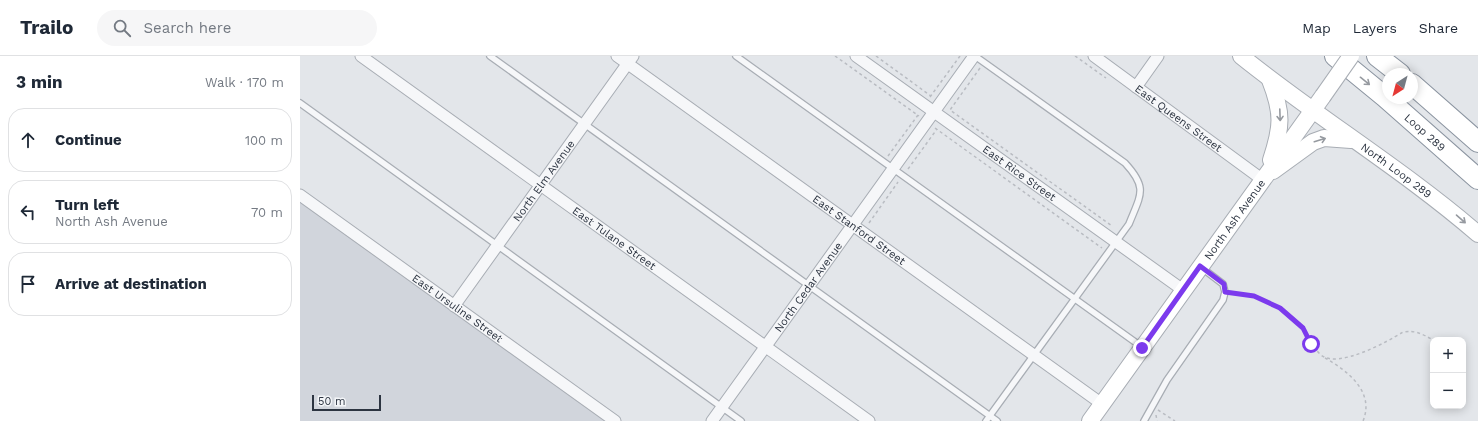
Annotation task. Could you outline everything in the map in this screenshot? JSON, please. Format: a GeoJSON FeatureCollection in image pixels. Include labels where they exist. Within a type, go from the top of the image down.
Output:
{"type":"FeatureCollection","features":[{"type":"Feature","properties":{"kind":"highway","name":"Loop 289"},"geometry":{"type":"LineString","coordinates":[[1335,56],[1382,95]]}},
{"type":"Feature","properties":{"kind":"highway"},"geometry":{"type":"LineString","coordinates":[[1378,56],[1393,68]]}},
{"type":"Feature","properties":{"kind":"highway"},"geometry":{"type":"LineString","coordinates":[[1418,89],[1478,142]]}},
{"type":"Feature","properties":{"kind":"highway"},"geometry":{"type":"LineString","coordinates":[[1392,104],[1478,193]]}},
{"type":"Feature","properties":{"kind":"highway","name":"Loop 289"},"geometry":{"type":"LineString","coordinates":[[1393,104],[1478,179]]}},
{"type":"Feature","properties":{"kind":"highway"},"geometry":{"type":"LineString","coordinates":[[1437,106],[1478,133]]}},
{"type":"Feature","properties":{"kind":"main road","name":"North Loop 289"},"geometry":{"type":"LineString","coordinates":[[1241,56],[1312,111],[1443,204],[1478,234]]}},
{"type":"Feature","properties":{"kind":"main road","name":"North Ash Avenue"},"geometry":{"type":"LineString","coordinates":[[1090,421],[1351,56]]}},
{"type":"Feature","properties":{"kind":"main road"},"geometry":{"type":"LineString","coordinates":[[1264,178],[1279,135],[1280,124],[1279,104],[1269,78]]}},
{"type":"Feature","properties":{"kind":"main road"},"geometry":{"type":"LineString","coordinates":[[1264,178],[1313,142],[1324,138],[1353,140]]}},
{"type":"Feature","properties":{"kind":"street","name":"East Tulane Street"},"geometry":{"type":"LineString","coordinates":[[360,56],[869,421]]}},
{"type":"Feature","properties":{"kind":"street","name":"East Stanford Street"},"geometry":{"type":"LineString","coordinates":[[617,56],[630,60],[852,225],[1102,404]]}},
{"type":"Feature","properties":{"kind":"street","name":"East Rice Street"},"geometry":{"type":"LineString","coordinates":[[856,56],[934,112],[1118,237],[1183,290]]}},
{"type":"Feature","properties":{"kind":"street","name":"North Cedar Avenue"},"geometry":{"type":"LineString","coordinates":[[712,421],[974,56]]}},
{"type":"Feature","properties":{"kind":"street","name":"East Queens Street"},"geometry":{"type":"LineString","coordinates":[[1094,56],[1264,178]]}},
{"type":"Feature","properties":{"kind":"street"},"geometry":{"type":"LineString","coordinates":[[1136,87],[1158,56]]}},
{"type":"Feature","properties":{"kind":"street","name":"North Elm Avenue"},"geometry":{"type":"LineString","coordinates":[[454,306],[630,60]]}},
{"type":"Feature","properties":{"kind":"street","name":"East Ursuline Street"},"geometry":{"type":"LineString","coordinates":[[300,195],[615,421]]}},
{"type":"Feature","properties":{"kind":"lane"},"geometry":{"type":"LineString","coordinates":[[490,56],[809,286],[988,418],[997,421]]}},
{"type":"Feature","properties":{"kind":"lane"},"geometry":{"type":"LineString","coordinates":[[736,56],[1142,348]]}},
{"type":"Feature","properties":{"kind":"lane"},"geometry":{"type":"LineString","coordinates":[[974,56],[1125,163],[1137,176],[1140,186],[1140,194],[1129,224],[1107,252],[988,418]]}},
{"type":"Feature","properties":{"kind":"lane"},"geometry":{"type":"LineString","coordinates":[[300,103],[741,421]]}},
{"type":"Feature","properties":{"kind":"lane"},"geometry":{"type":"LineString","coordinates":[[1144,421],[1154,401],[1187,349],[1221,304],[1225,292],[1224,284],[1200,266]]}},
{"type":"Feature","properties":{"kind":"path"},"geometry":{"type":"LineString","coordinates":[[835,56],[1107,252]]}},
{"type":"Feature","properties":{"kind":"path"},"geometry":{"type":"LineString","coordinates":[[876,56],[940,102],[1118,237]]}},
{"type":"Feature","properties":{"kind":"path"},"geometry":{"type":"LineString","coordinates":[[950,110],[984,63]]}},
{"type":"Feature","properties":{"kind":"path"},"geometry":{"type":"LineString","coordinates":[[1225,292],[1254,296],[1280,308],[1303,328],[1311,344],[1322,356],[1348,373],[1360,386],[1365,398],[1366,413],[1363,421]]}},
{"type":"Feature","properties":{"kind":"path"},"geometry":{"type":"LineString","coordinates":[[1322,356],[1332,359],[1362,353],[1403,332],[1418,331],[1430,338]]}},
{"type":"Feature","properties":{"kind":"path"},"geometry":{"type":"LineString","coordinates":[[1155,408],[1175,421]]}},
{"type":"Feature","properties":{"kind":"shaded area"},"geometry":{"type":"Polygon","coordinates":[[[300,202],[605,421],[300,421],[300,202]]]}},
{"type":"Feature","properties":{"kind":"route"},"geometry":{"type":"LineString","coordinates":[[1142,348],[1200,266],[1224,284],[1225,292],[1254,296],[1280,308],[1303,328],[1311,344]]}}]}
